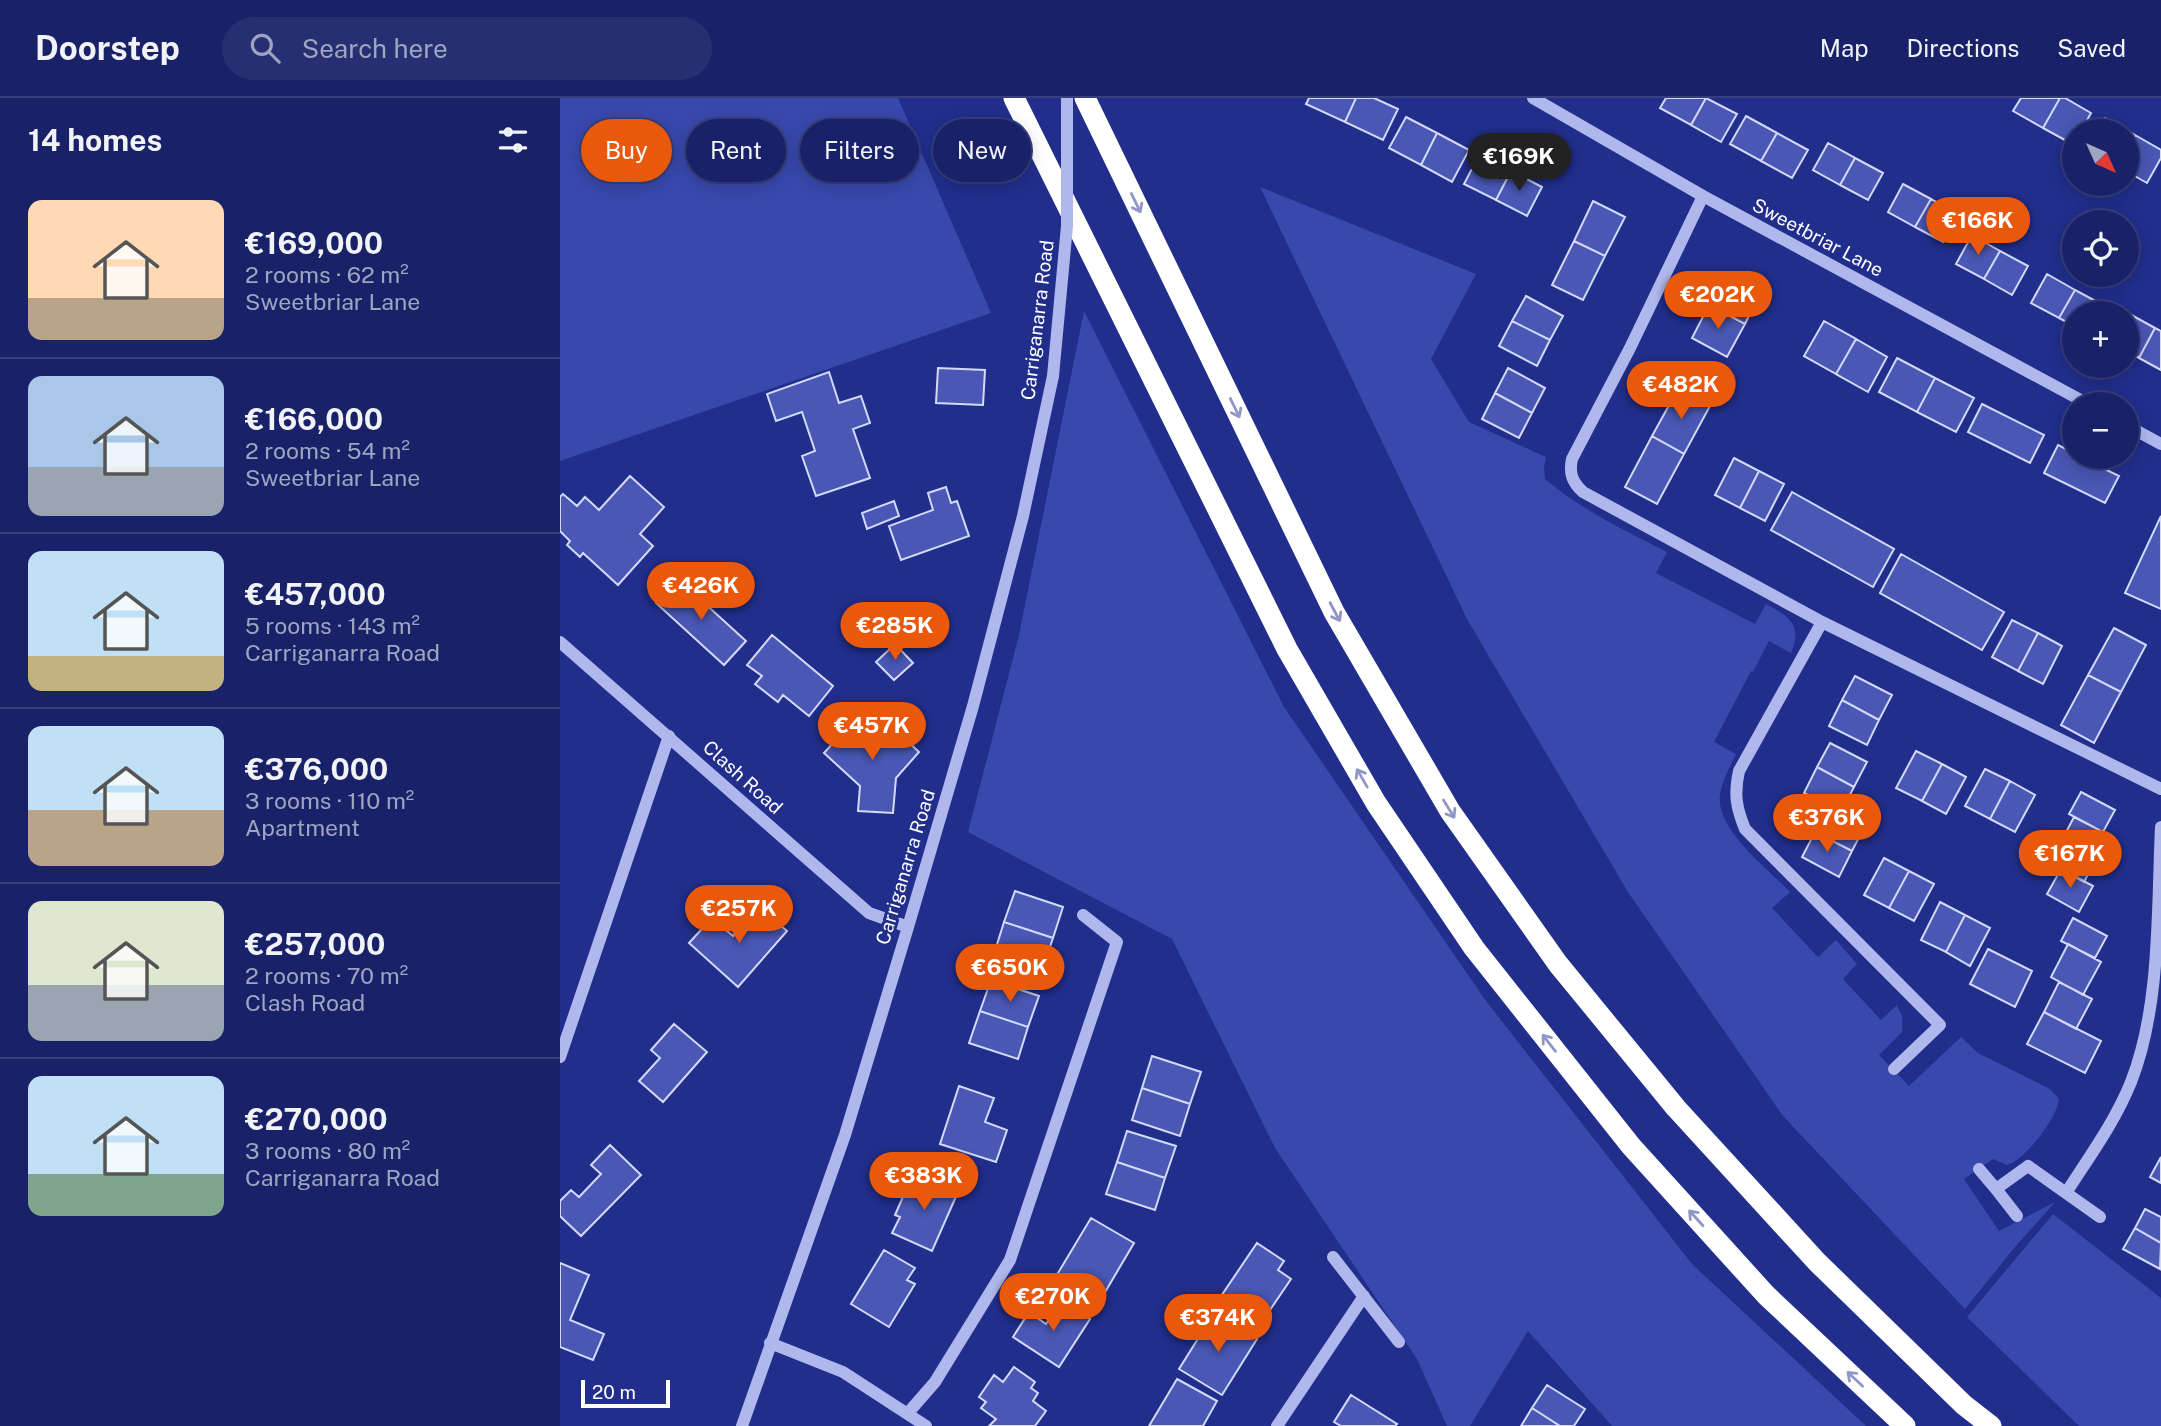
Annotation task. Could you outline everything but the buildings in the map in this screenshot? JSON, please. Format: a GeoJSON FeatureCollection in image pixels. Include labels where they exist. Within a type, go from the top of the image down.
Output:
{"type":"FeatureCollection","features":[{"type":"Feature","properties":{"kind":"highway"},"geometry":{"type":"LineString","coordinates":[[1014,98],[1286,649],[1376,803],[1474,948],[1631,1146],[1766,1295],[1905,1426]]}},
{"type":"Feature","properties":{"kind":"highway"},"geometry":{"type":"LineString","coordinates":[[1084,98],[1334,612],[1450,811],[1558,964],[1676,1108],[1817,1262],[1964,1405],[1991,1426]]}},
{"type":"Feature","properties":{"kind":"street","name":"Carriganarra Road"},"geometry":{"type":"LineString","coordinates":[[742,1426],[845,1135],[973,706],[1023,516],[1053,376],[1067,226],[1067,98]]}},
{"type":"Feature","properties":{"kind":"street","name":"Sweetbriar Lane"},"geometry":{"type":"LineString","coordinates":[[1533,98],[1703,196],[2066,392]]}},
{"type":"Feature","properties":{"kind":"street"},"geometry":{"type":"LineString","coordinates":[[1703,196],[1630,348],[1572,458],[1571,477],[1575,485],[1583,492],[1822,622],[2161,789]]}},
{"type":"Feature","properties":{"kind":"street"},"geometry":{"type":"LineString","coordinates":[[2139,432],[2161,444]]}},
{"type":"Feature","properties":{"kind":"street"},"geometry":{"type":"LineString","coordinates":[[1822,622],[1740,771],[1735,788],[1735,804],[1745,829],[1757,842],[1940,1025],[1894,1069]]}},
{"type":"Feature","properties":{"kind":"street","name":"Clash Road"},"geometry":{"type":"LineString","coordinates":[[560,642],[869,913],[908,927]]}},
{"type":"Feature","properties":{"kind":"street"},"geometry":{"type":"LineString","coordinates":[[560,1057],[669,736]]}},
{"type":"Feature","properties":{"kind":"street"},"geometry":{"type":"LineString","coordinates":[[2066,1193],[2119,1108],[2131,1084],[2143,1046],[2155,962],[2161,827]]}},
{"type":"Feature","properties":{"kind":"street"},"geometry":{"type":"LineString","coordinates":[[908,1413],[935,1382],[1010,1260],[1117,942],[1083,915]]}},
{"type":"Feature","properties":{"kind":"street"},"geometry":{"type":"LineString","coordinates":[[1996,1189],[2028,1166],[2100,1217]]}},
{"type":"Feature","properties":{"kind":"street"},"geometry":{"type":"LineString","coordinates":[[1979,1169],[2017,1216]]}},
{"type":"Feature","properties":{"kind":"street"},"geometry":{"type":"LineString","coordinates":[[1333,1257],[1399,1342]]}},
{"type":"Feature","properties":{"kind":"street"},"geometry":{"type":"LineString","coordinates":[[1277,1426],[1364,1296]]}},
{"type":"Feature","properties":{"kind":"street"},"geometry":{"type":"LineString","coordinates":[[770,1343],[843,1372],[926,1426]]}},
{"type":"Feature","properties":{"kind":"shaded area"},"geometry":{"type":"Polygon","coordinates":[[[560,98],[898,98],[907,119],[800,119],[800,182],[919,182],[919,147],[991,313],[560,461],[560,98]]]}},
{"type":"Feature","properties":{"kind":"shaded area"},"geometry":{"type":"Polygon","coordinates":[[[1260,187],[1476,274],[1431,359],[1469,422],[1546,457],[1545,479],[1559,490],[1604,519],[1667,552],[1656,573],[1755,624],[1766,604],[1781,612],[1791,622],[1796,635],[1791,653],[1769,641],[1714,742],[1736,754],[1720,795],[1726,821],[1745,848],[1790,892],[1772,908],[1818,957],[1836,940],[1857,964],[1843,979],[1881,1020],[1897,1005],[1902,1016],[1902,1032],[1879,1055],[1909,1086],[1961,1037],[1978,1053],[2050,1089],[2059,1099],[2047,1126],[2023,1155],[2007,1165],[1993,1159],[1964,1179],[1999,1231],[2055,1202],[1965,1309],[1783,1116],[1628,892],[1468,621],[1260,187]]]}},
{"type":"Feature","properties":{"kind":"shaded area"},"geometry":{"type":"Polygon","coordinates":[[[1084,311],[1284,707],[1486,1001],[1692,1264],[1866,1426],[1612,1426],[1528,1331],[1470,1426],[1447,1426],[1417,1359],[1275,1148],[1172,939],[968,832],[1019,635],[1084,311]]]}},
{"type":"Feature","properties":{"kind":"shaded area"},"geometry":{"type":"Polygon","coordinates":[[[2053,1214],[2161,1298],[2161,1426],[2079,1426],[1967,1317],[2053,1214]]]}}]}
